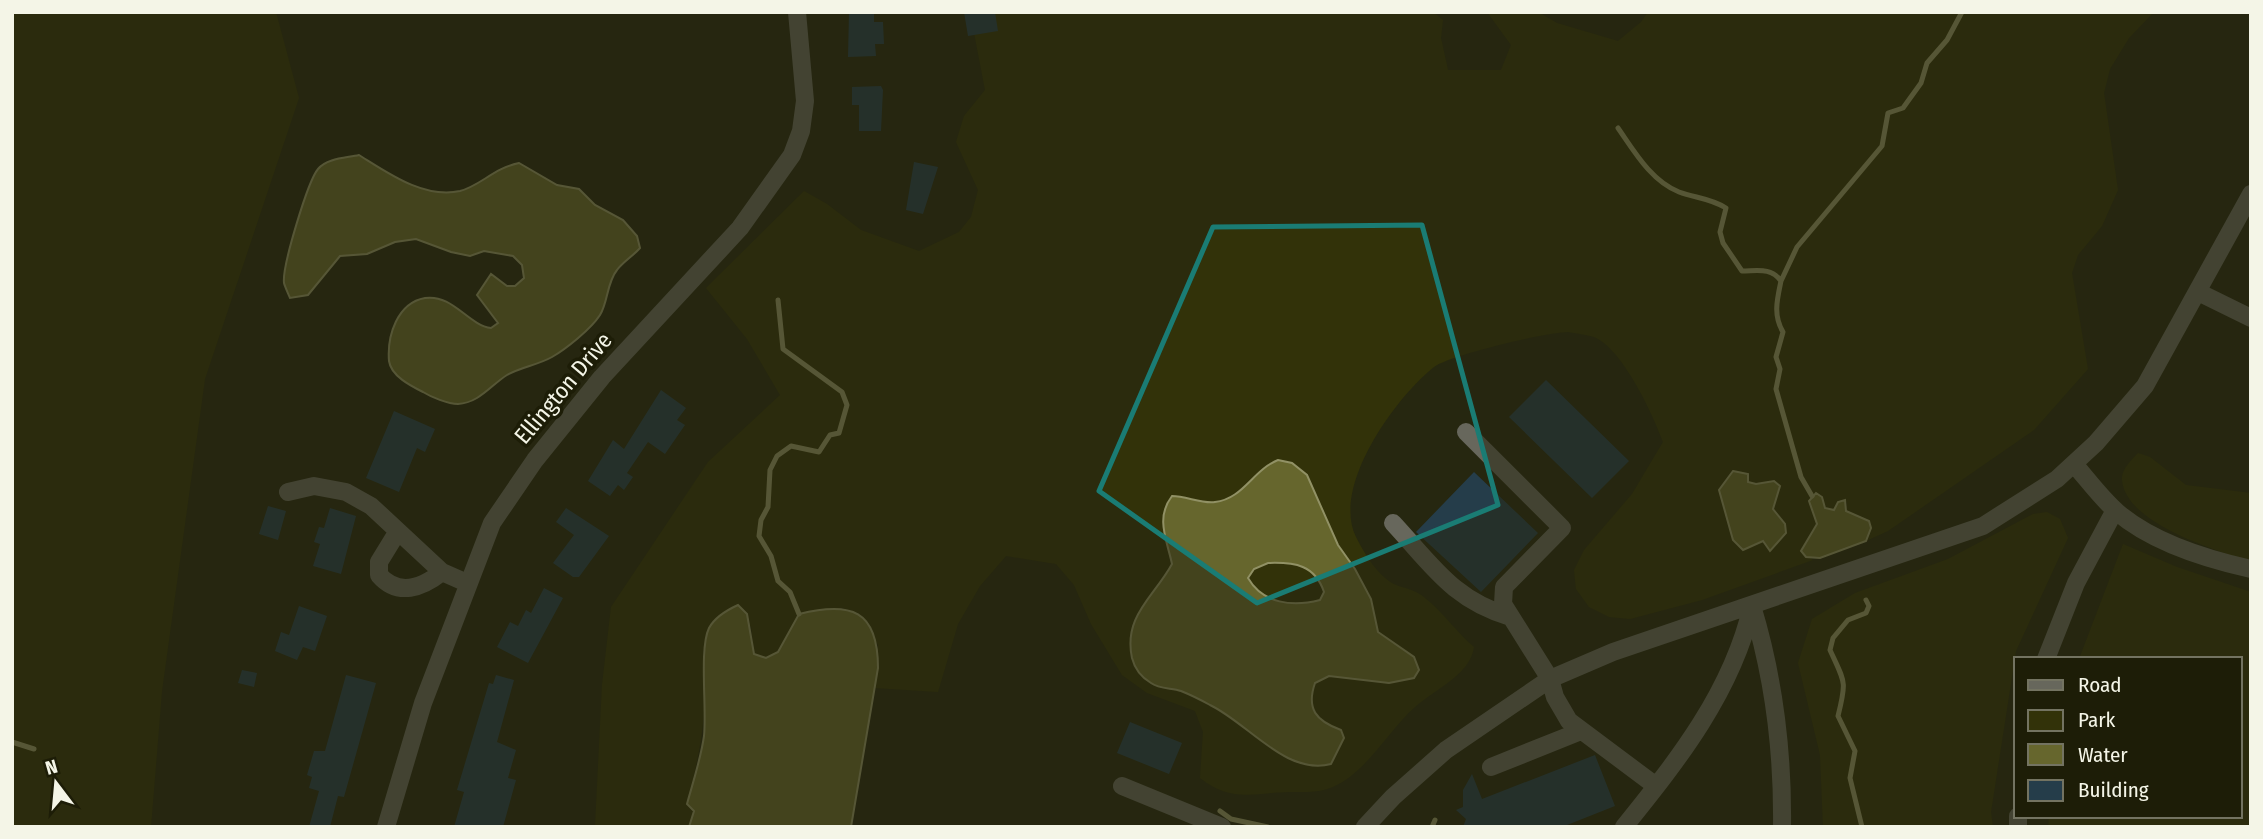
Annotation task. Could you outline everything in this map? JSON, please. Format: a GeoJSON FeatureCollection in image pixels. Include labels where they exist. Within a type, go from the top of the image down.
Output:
{"type":"FeatureCollection","features":[{"type":"Feature","properties":{"kind":"street","name":"Ellington Drive"},"geometry":{"type":"LineString","coordinates":[[386,827],[423,703],[492,523],[534,460],[601,377],[740,228],[792,155],[801,131],[805,101],[796,12]]}},
{"type":"Feature","properties":{"kind":"street"},"geometry":{"type":"LineString","coordinates":[[1365,827],[1393,797],[1446,750],[1550,679],[1613,652],[1983,526],[2031,497],[2074,464],[2126,411],[2145,386],[2251,194]]}},
{"type":"Feature","properties":{"kind":"street"},"geometry":{"type":"LineString","coordinates":[[2198,292],[2251,318]]}},
{"type":"Feature","properties":{"kind":"street"},"geometry":{"type":"LineString","coordinates":[[1466,432],[1562,528],[1504,587],[1503,604],[1550,679],[1555,697],[1569,720],[1656,786]]}},
{"type":"Feature","properties":{"kind":"street"},"geometry":{"type":"LineString","coordinates":[[2074,464],[2115,510],[2131,523],[2195,554],[2251,569]]}},
{"type":"Feature","properties":{"kind":"street"},"geometry":{"type":"LineString","coordinates":[[288,492],[314,486],[346,492],[371,506],[442,572],[467,583]]}},
{"type":"Feature","properties":{"kind":"street"},"geometry":{"type":"LineString","coordinates":[[2047,657],[2076,583],[2115,510]]}},
{"type":"Feature","properties":{"kind":"street"},"geometry":{"type":"LineString","coordinates":[[1393,523],[1453,588],[1481,608],[1511,617]]}},
{"type":"Feature","properties":{"kind":"street"},"geometry":{"type":"LineString","coordinates":[[398,531],[379,562],[379,576],[386,583],[395,588],[412,588],[422,586],[442,572]]}},
{"type":"Feature","properties":{"kind":"street"},"geometry":{"type":"LineString","coordinates":[[1623,827],[1656,786],[1725,684],[1739,653],[1752,606]]}},
{"type":"Feature","properties":{"kind":"street"},"geometry":{"type":"LineString","coordinates":[[1752,606],[1771,675],[1782,764],[1782,827]]}},
{"type":"Feature","properties":{"kind":"street"},"geometry":{"type":"LineString","coordinates":[[1491,767],[1581,731]]}},
{"type":"Feature","properties":{"kind":"street"},"geometry":{"type":"LineString","coordinates":[[1122,786],[1222,827]]}},
{"type":"Feature","properties":{"kind":"highlighted area"},"geometry":{"type":"Polygon","coordinates":[[[1422,225],[1498,505],[1257,603],[1099,491],[1213,227],[1422,225]]]}},
{"type":"Feature","properties":{"kind":"green space"},"geometry":{"type":"Polygon","coordinates":[[[12,12],[276,12],[299,98],[205,379],[162,691],[151,827],[12,827],[12,12]]]}},
{"type":"Feature","properties":{"kind":"green space"},"geometry":{"type":"Polygon","coordinates":[[[970,12],[1433,12],[1443,20],[1441,38],[1448,70],[1501,70],[1511,45],[1487,12],[1538,12],[1557,23],[1618,41],[1641,22],[1648,12],[2154,12],[2129,38],[2110,69],[2104,93],[2118,190],[2102,226],[2078,255],[2072,273],[2088,369],[2034,430],[1888,531],[1866,541],[1869,535],[1857,515],[1846,511],[1847,502],[1834,510],[1809,501],[1817,524],[1801,551],[1813,560],[1702,600],[1630,619],[1609,617],[1589,607],[1576,589],[1574,570],[1584,550],[1632,494],[1663,442],[1635,383],[1605,344],[1594,337],[1568,332],[1521,340],[1459,356],[1434,367],[1402,399],[1386,421],[1371,444],[1360,469],[1352,493],[1351,516],[1356,537],[1368,557],[1390,582],[1415,591],[1438,609],[1474,647],[1466,666],[1459,674],[1415,707],[1360,768],[1334,786],[1313,792],[1242,795],[1217,789],[1200,778],[1203,732],[1195,711],[1147,693],[1122,675],[1091,624],[1074,585],[1056,564],[1006,556],[980,586],[958,624],[938,692],[875,688],[878,645],[858,613],[842,608],[799,614],[778,652],[767,658],[754,654],[751,626],[703,650],[704,709],[700,746],[687,804],[694,811],[689,827],[595,827],[602,685],[611,607],[708,462],[780,395],[747,339],[706,288],[804,191],[827,204],[861,230],[919,251],[959,232],[971,217],[978,190],[956,142],[964,116],[985,90],[970,12]]]}},
{"type":"Feature","properties":{"kind":"green space"},"geometry":{"type":"Polygon","coordinates":[[[2138,453],[2150,457],[2186,485],[2251,493],[2251,562],[2175,533],[2139,510],[2127,496],[2122,480],[2125,468],[2138,453]]]}},
{"type":"Feature","properties":{"kind":"green space"},"geometry":{"type":"Polygon","coordinates":[[[2047,512],[2060,519],[2068,538],[2014,657],[1991,812],[1993,827],[1823,827],[1820,755],[1798,663],[1812,619],[1855,593],[1948,559],[2033,514],[2047,512]]]}},
{"type":"Feature","properties":{"kind":"green space"},"geometry":{"type":"Polygon","coordinates":[[[2123,544],[2177,567],[2251,592],[2251,827],[2048,827],[2049,818],[2242,818],[2242,657],[2080,657],[2123,544]]]}},
{"type":"Feature","properties":{"kind":"water"},"geometry":{"type":"Polygon","coordinates":[[[359,155],[407,183],[447,192],[467,189],[510,165],[519,163],[557,185],[579,189],[595,205],[623,220],[637,236],[640,248],[614,275],[600,315],[571,344],[547,360],[507,375],[472,400],[458,404],[445,402],[413,387],[393,371],[389,351],[396,322],[407,306],[415,301],[435,298],[491,328],[498,323],[477,295],[491,274],[507,286],[515,286],[524,278],[522,265],[513,256],[484,251],[470,256],[416,239],[395,242],[367,254],[340,256],[308,295],[290,298],[284,283],[284,274],[302,206],[314,177],[318,169],[326,163],[359,155]]]}},
{"type":"Feature","properties":{"kind":"water"},"geometry":{"type":"Polygon","coordinates":[[[1278,460],[1292,463],[1307,475],[1338,545],[1371,599],[1378,632],[1414,657],[1419,670],[1414,678],[1389,683],[1329,676],[1315,683],[1312,700],[1315,713],[1325,723],[1341,730],[1344,738],[1331,764],[1314,766],[1283,755],[1210,705],[1181,691],[1154,685],[1139,673],[1132,658],[1130,643],[1136,619],[1172,564],[1163,521],[1172,496],[1210,502],[1225,500],[1241,490],[1278,460]],[[1268,563],[1254,569],[1248,578],[1254,587],[1270,598],[1289,603],[1320,600],[1324,592],[1315,576],[1303,567],[1268,563]]]}},
{"type":"Feature","properties":{"kind":"water"},"geometry":{"type":"Polygon","coordinates":[[[1733,471],[1748,474],[1748,482],[1756,484],[1774,481],[1780,486],[1773,509],[1785,524],[1786,533],[1770,551],[1763,541],[1743,550],[1733,540],[1719,490],[1733,471]]]}},
{"type":"Feature","properties":{"kind":"water"},"geometry":{"type":"Polygon","coordinates":[[[1816,493],[1822,497],[1825,508],[1834,510],[1838,502],[1845,500],[1846,511],[1869,521],[1871,528],[1866,541],[1820,558],[1806,557],[1801,551],[1817,524],[1809,501],[1816,493]]]}},
{"type":"Feature","properties":{"kind":"water"},"geometry":{"type":"Polygon","coordinates":[[[738,605],[747,614],[754,654],[766,658],[778,652],[799,614],[817,610],[847,610],[858,614],[867,622],[873,633],[878,668],[851,827],[689,827],[694,811],[687,804],[704,736],[706,638],[715,620],[738,605]]]}},
{"type":"Feature","properties":{"kind":"building"},"geometry":{"type":"Polygon","coordinates":[[[849,12],[874,12],[874,22],[883,22],[884,44],[875,44],[876,56],[848,57],[849,12]]]}},
{"type":"Feature","properties":{"kind":"building"},"geometry":{"type":"Polygon","coordinates":[[[964,12],[995,12],[998,31],[968,36],[964,12]]]}},
{"type":"Feature","properties":{"kind":"building"},"geometry":{"type":"Polygon","coordinates":[[[881,86],[881,131],[859,131],[859,105],[852,105],[852,87],[881,86]]]}},
{"type":"Feature","properties":{"kind":"building"},"geometry":{"type":"Polygon","coordinates":[[[914,162],[938,167],[923,214],[906,210],[914,162]]]}},
{"type":"Feature","properties":{"kind":"building"},"geometry":{"type":"Polygon","coordinates":[[[1546,380],[1629,461],[1592,498],[1509,417],[1546,380]]]}},
{"type":"Feature","properties":{"kind":"building"},"geometry":{"type":"Polygon","coordinates":[[[661,390],[686,408],[677,420],[685,425],[665,454],[648,442],[627,473],[633,477],[624,490],[618,485],[610,496],[588,481],[613,440],[624,449],[661,390]]]}},
{"type":"Feature","properties":{"kind":"building"},"geometry":{"type":"Polygon","coordinates":[[[394,411],[435,429],[425,452],[417,448],[399,492],[366,478],[394,411]]]}},
{"type":"Feature","properties":{"kind":"building"},"geometry":{"type":"Polygon","coordinates":[[[1474,472],[1538,533],[1481,592],[1416,532],[1474,472]]]}},
{"type":"Feature","properties":{"kind":"building"},"geometry":{"type":"Polygon","coordinates":[[[268,506],[286,511],[278,540],[259,534],[268,506]]]}},
{"type":"Feature","properties":{"kind":"building"},"geometry":{"type":"Polygon","coordinates":[[[330,508],[356,516],[341,574],[313,566],[320,544],[314,542],[319,527],[324,528],[330,508]]]}},
{"type":"Feature","properties":{"kind":"building"},"geometry":{"type":"Polygon","coordinates":[[[566,508],[609,536],[579,577],[573,577],[553,563],[574,535],[556,522],[566,508]]]}},
{"type":"Feature","properties":{"kind":"building"},"geometry":{"type":"Polygon","coordinates":[[[544,588],[563,598],[528,663],[497,647],[510,622],[518,626],[526,610],[531,613],[544,588]]]}},
{"type":"Feature","properties":{"kind":"building"},"geometry":{"type":"Polygon","coordinates":[[[299,606],[327,616],[315,651],[303,647],[297,660],[275,651],[281,632],[289,635],[299,606]]]}},
{"type":"Feature","properties":{"kind":"building"},"geometry":{"type":"Polygon","coordinates":[[[242,670],[257,673],[254,687],[238,683],[242,670]]]}},
{"type":"Feature","properties":{"kind":"building"},"geometry":{"type":"Polygon","coordinates":[[[346,675],[376,683],[344,797],[338,796],[330,827],[309,827],[319,791],[309,788],[312,777],[307,775],[314,751],[325,751],[346,675]]]}},
{"type":"Feature","properties":{"kind":"building"},"geometry":{"type":"Polygon","coordinates":[[[496,675],[514,680],[497,742],[516,750],[508,778],[516,780],[503,827],[454,827],[464,792],[457,790],[489,683],[493,684],[496,675]]]}},
{"type":"Feature","properties":{"kind":"building"},"geometry":{"type":"Polygon","coordinates":[[[1130,722],[1182,743],[1169,774],[1117,753],[1130,722]]]}},
{"type":"Feature","properties":{"kind":"building"},"geometry":{"type":"Polygon","coordinates":[[[1595,755],[1615,806],[1562,827],[1463,827],[1466,819],[1456,810],[1463,807],[1463,790],[1472,774],[1482,799],[1595,755]]]}},
{"type":"Feature","properties":{"kind":"waterway"},"geometry":{"type":"LineString","coordinates":[[1781,281],[1797,247],[1882,146],[1888,113],[1903,108],[1921,83],[1927,63],[1947,40],[1962,12]]}},
{"type":"Feature","properties":{"kind":"waterway"},"geometry":{"type":"LineString","coordinates":[[1618,128],[1660,181],[1679,192],[1726,208],[1720,232],[1723,243],[1742,271],[1768,272],[1781,281],[1777,313],[1783,332],[1776,357],[1780,369],[1776,389],[1801,477],[1812,496]]}},
{"type":"Feature","properties":{"kind":"waterway"},"geometry":{"type":"LineString","coordinates":[[778,300],[783,349],[842,392],[847,405],[839,433],[830,435],[819,452],[791,446],[777,456],[770,470],[768,507],[761,520],[759,536],[771,556],[778,581],[790,592],[799,614]]}},
{"type":"Feature","properties":{"kind":"waterway"},"geometry":{"type":"LineString","coordinates":[[1862,827],[1850,778],[1855,751],[1838,716],[1843,682],[1830,650],[1833,638],[1848,620],[1866,613],[1869,606],[1866,600]]}},
{"type":"Feature","properties":{"kind":"waterway"},"geometry":{"type":"LineString","coordinates":[[12,742],[34,749]]}},
{"type":"Feature","properties":{"kind":"waterway"},"geometry":{"type":"LineString","coordinates":[[1220,811],[1231,819],[1268,827]]}},
{"type":"Feature","properties":{"kind":"waterway"},"geometry":{"type":"LineString","coordinates":[[1432,827],[1435,820]]}}]}
